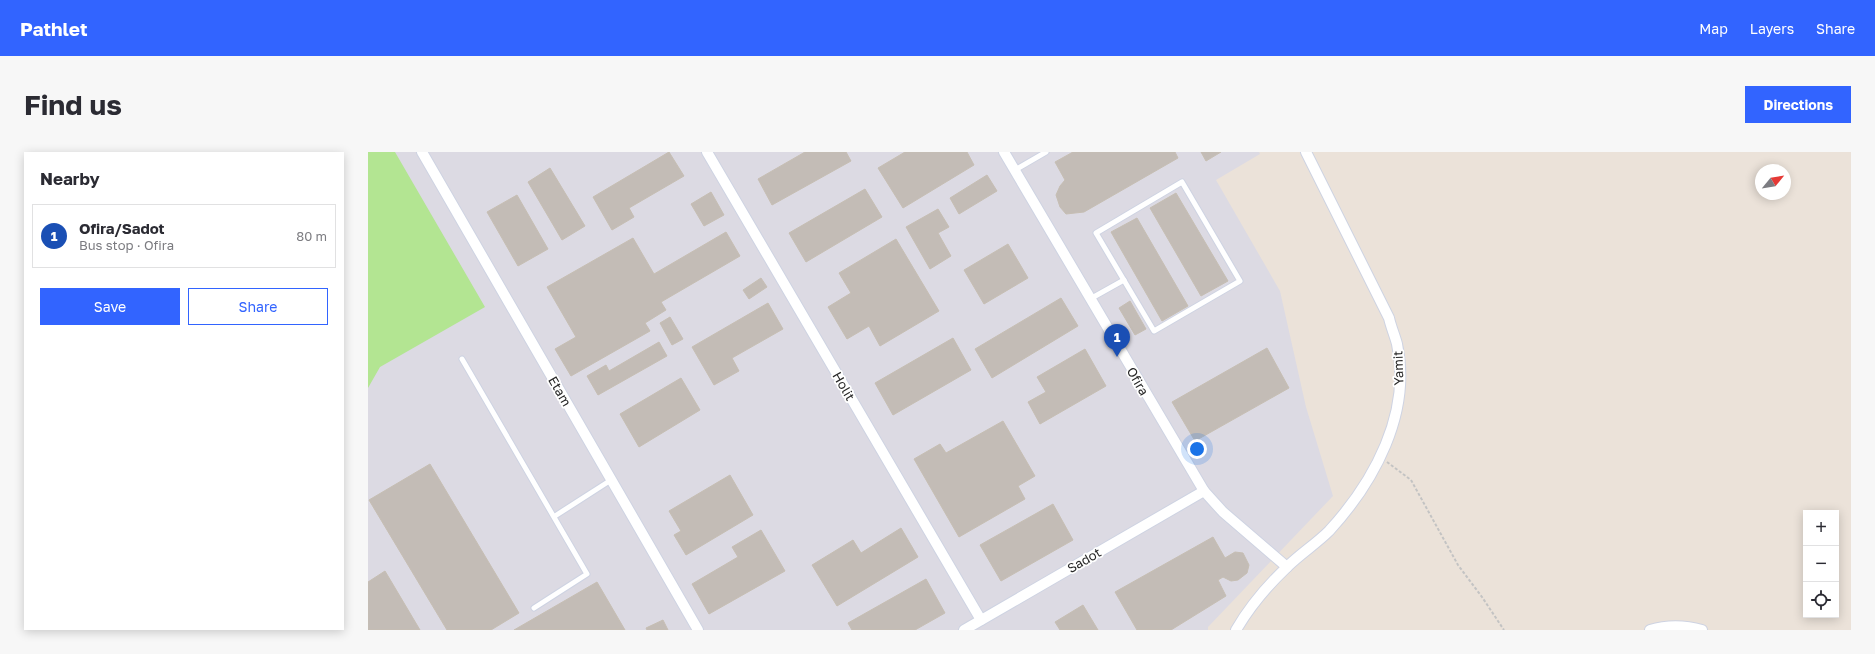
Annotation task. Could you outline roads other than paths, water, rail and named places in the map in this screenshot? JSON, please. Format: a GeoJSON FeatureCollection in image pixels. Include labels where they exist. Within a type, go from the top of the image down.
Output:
{"type":"FeatureCollection","features":[{"type":"Feature","properties":{"kind":"street","name":"Etam"},"geometry":{"type":"LineString","coordinates":[[422,152],[698,630]]}},
{"type":"Feature","properties":{"kind":"street","name":"Holit"},"geometry":{"type":"LineString","coordinates":[[707,152],[981,620]]}},
{"type":"Feature","properties":{"kind":"street","name":"Ofira"},"geometry":{"type":"LineString","coordinates":[[1004,152],[1204,491],[1223,512],[1287,567]]}},
{"type":"Feature","properties":{"kind":"street","name":"Yamit"},"geometry":{"type":"LineString","coordinates":[[1236,630],[1252,604],[1287,567],[1328,531],[1360,490],[1380,457],[1393,426],[1398,399],[1400,374],[1397,345],[1389,318],[1306,152]]}},
{"type":"Feature","properties":{"kind":"street","name":"Sadot"},"geometry":{"type":"LineString","coordinates":[[964,630],[1204,491]]}},
{"type":"Feature","properties":{"kind":"street"},"geometry":{"type":"LineString","coordinates":[[1650,630],[1664,626],[1692,627],[1702,630]]}},
{"type":"Feature","properties":{"kind":"lane"},"geometry":{"type":"LineString","coordinates":[[1015,170],[1046,152]]}},
{"type":"Feature","properties":{"kind":"lane"},"geometry":{"type":"LineString","coordinates":[[1182,182],[1240,281],[1154,331],[1124,280],[1096,233],[1182,182]]}},
{"type":"Feature","properties":{"kind":"lane"},"geometry":{"type":"LineString","coordinates":[[1090,298],[1124,280]]}},
{"type":"Feature","properties":{"kind":"lane"},"geometry":{"type":"LineString","coordinates":[[462,359],[555,516],[586,574],[534,608]]}},
{"type":"Feature","properties":{"kind":"lane"},"geometry":{"type":"LineString","coordinates":[[555,516],[611,480]]}},
{"type":"Feature","properties":{"kind":"place","name":"Ofira/Sadot"},"geometry":{"type":"Point","coordinates":[1117,357]}}]}
